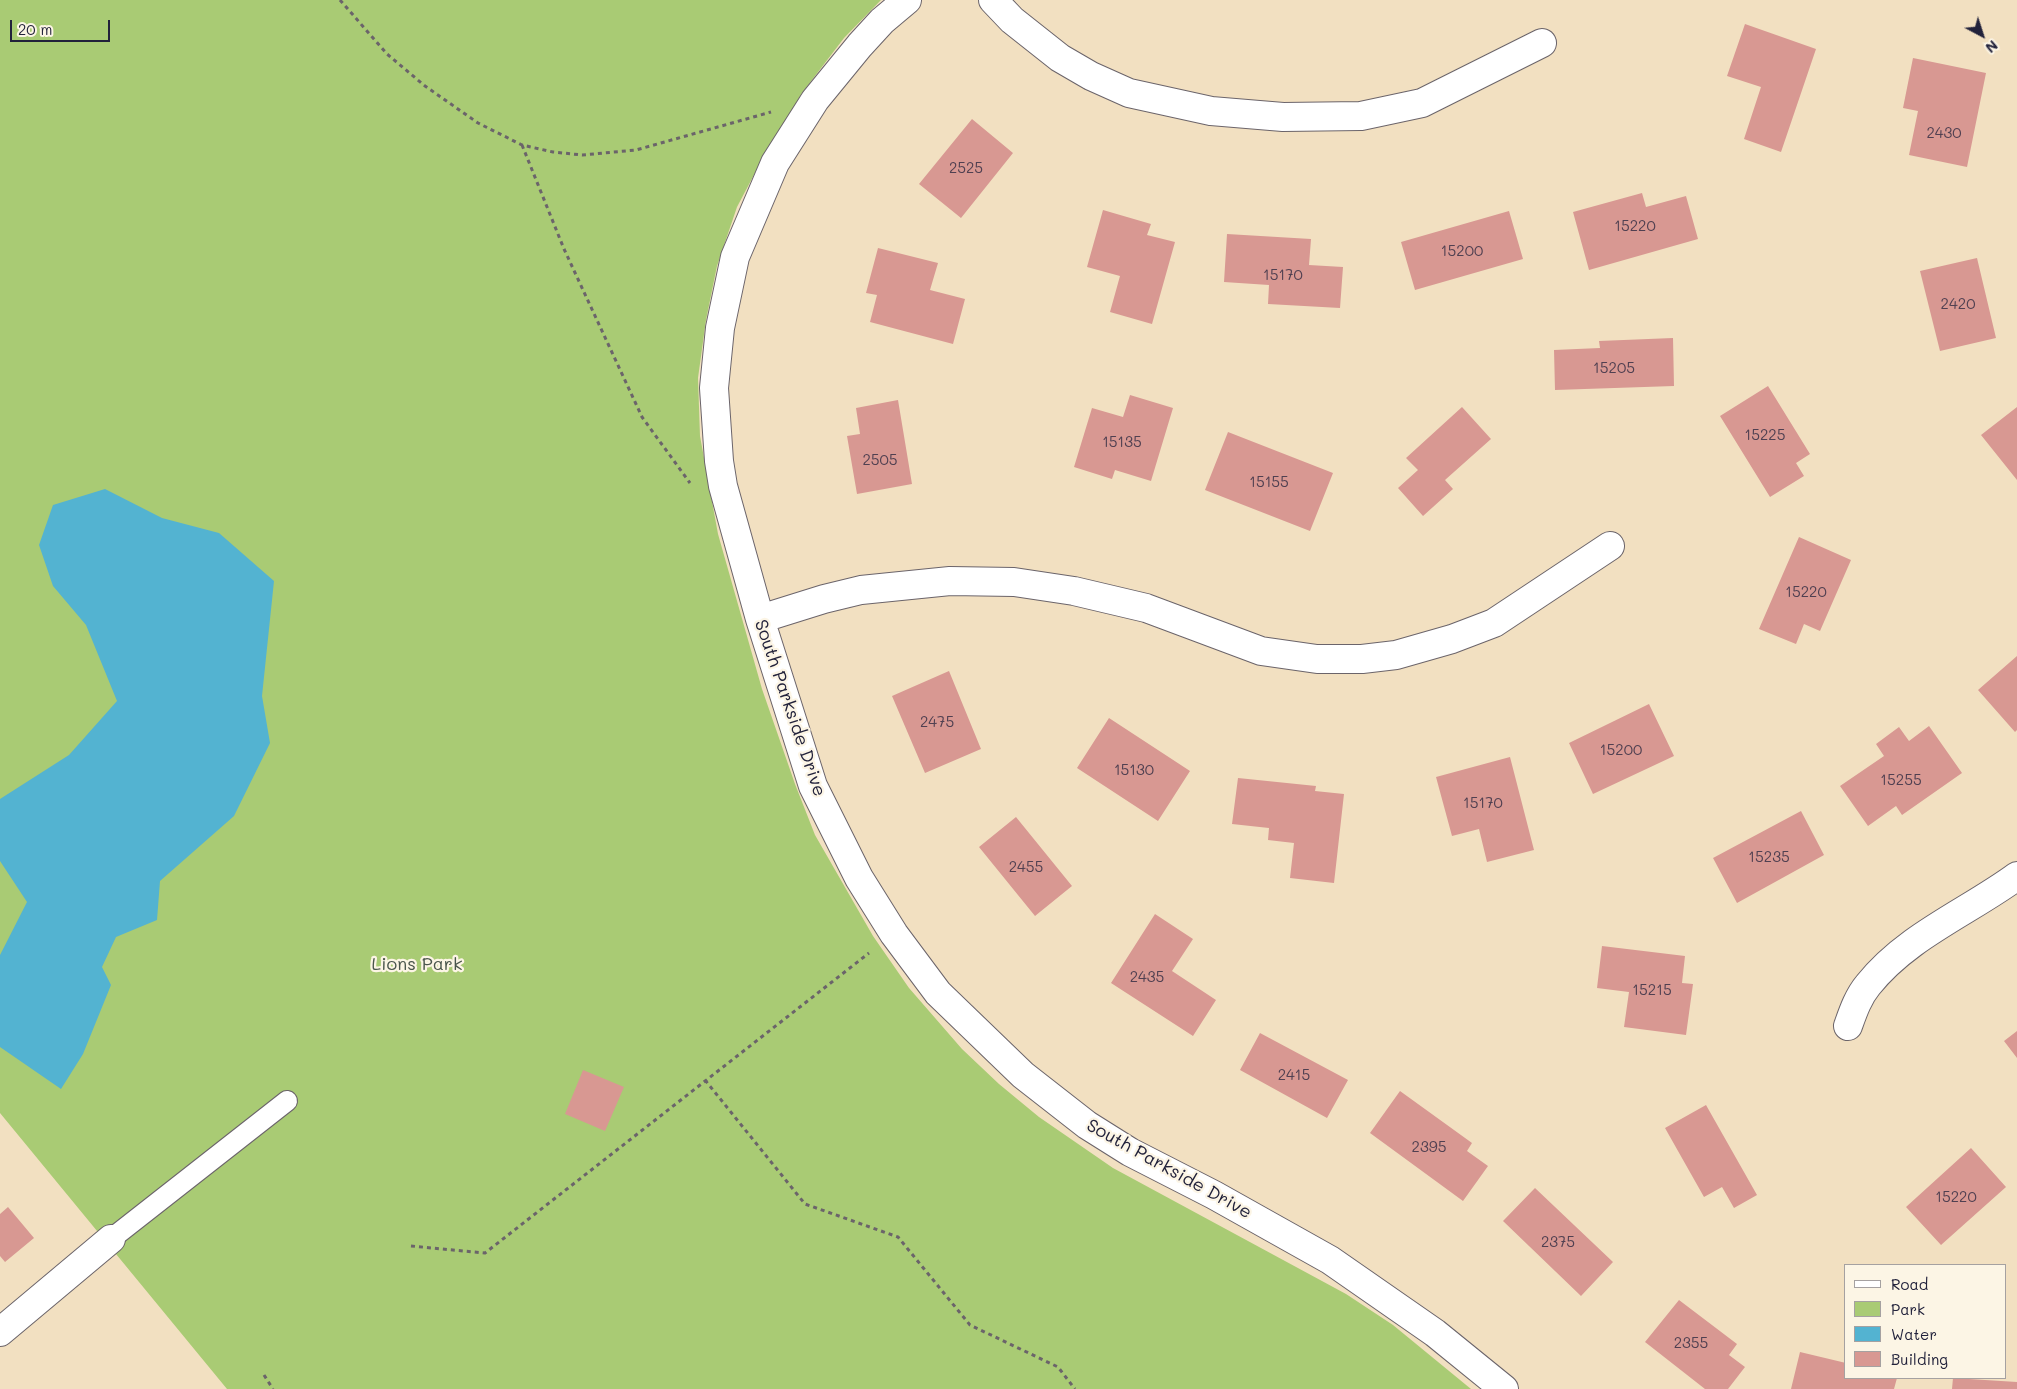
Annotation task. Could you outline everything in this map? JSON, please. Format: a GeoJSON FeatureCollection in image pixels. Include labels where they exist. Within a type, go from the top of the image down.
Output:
{"type":"FeatureCollection","features":[{"type":"Feature","properties":{"kind":"street","name":"South Parkside Drive"},"geometry":{"type":"LineString","coordinates":[[907,0],[882,21],[815,100],[775,163],[735,257],[720,328],[714,388],[719,461],[723,486],[760,619],[814,786],[859,878],[894,934],[938,992],[1023,1075],[1087,1125],[1130,1152],[1214,1195],[1330,1260],[1435,1333],[1504,1389]]}},
{"type":"Feature","properties":{"kind":"street"},"geometry":{"type":"LineString","coordinates":[[993,0],[1012,20],[1060,58],[1091,76],[1129,93],[1211,111],[1283,117],[1360,116],[1422,104],[1542,43]]}},
{"type":"Feature","properties":{"kind":"street"},"geometry":{"type":"LineString","coordinates":[[760,619],[824,599],[861,590],[950,581],[1014,582],[1074,592],[1146,608],[1261,651],[1316,659],[1362,659],[1396,655],[1452,639],[1494,623],[1610,546]]}},
{"type":"Feature","properties":{"kind":"street"},"geometry":{"type":"LineString","coordinates":[[1848,1026],[1856,1005],[1867,986],[1890,960],[1924,935],[2017,876]]}},
{"type":"Feature","properties":{"kind":"street"},"geometry":{"type":"LineString","coordinates":[[0,1332],[111,1239]]}},
{"type":"Feature","properties":{"kind":"lane"},"geometry":{"type":"LineString","coordinates":[[111,1239],[288,1101]]}},
{"type":"Feature","properties":{"kind":"path"},"geometry":{"type":"LineString","coordinates":[[340,0],[387,54],[424,86],[478,123],[522,145],[553,152],[582,155],[636,150],[815,100]]}},
{"type":"Feature","properties":{"kind":"path"},"geometry":{"type":"LineString","coordinates":[[522,145],[564,249],[642,416],[697,492],[723,486]]}},
{"type":"Feature","properties":{"kind":"path"},"geometry":{"type":"LineString","coordinates":[[412,1246],[485,1252],[894,934]]}},
{"type":"Feature","properties":{"kind":"path"},"geometry":{"type":"LineString","coordinates":[[705,1080],[805,1204],[898,1237],[970,1325],[1058,1367],[1075,1389]]}},
{"type":"Feature","properties":{"kind":"path"},"geometry":{"type":"LineString","coordinates":[[264,1375],[273,1389]]}},
{"type":"Feature","properties":{"kind":"green space","name":"Lions Park"},"geometry":{"type":"Polygon","coordinates":[[[0,0],[881,0],[844,38],[802,93],[765,154],[737,207],[717,266],[706,320],[698,378],[700,436],[718,534],[762,689],[815,835],[873,936],[909,988],[962,1049],[999,1084],[1039,1117],[1113,1168],[1346,1294],[1393,1325],[1471,1389],[227,1389],[0,1113],[0,0]]]}},
{"type":"Feature","properties":{"kind":"water"},"geometry":{"type":"Polygon","coordinates":[[[105,489],[162,518],[219,533],[274,581],[262,696],[270,743],[234,816],[160,881],[157,920],[116,937],[102,967],[111,985],[83,1054],[61,1089],[0,1047],[0,955],[27,902],[0,861],[0,799],[69,755],[117,701],[86,625],[53,586],[39,545],[53,505],[105,489]]]}},
{"type":"Feature","properties":{"kind":"building"},"geometry":{"type":"Polygon","coordinates":[[[1745,24],[1816,49],[1781,152],[1744,139],[1761,87],[1727,76],[1745,24]]]}},
{"type":"Feature","properties":{"kind":"building"},"geometry":{"type":"Polygon","coordinates":[[[1913,58],[1986,73],[1967,167],[1909,155],[1918,111],[1903,108],[1913,58]]]}},
{"type":"Feature","properties":{"kind":"building"},"geometry":{"type":"Polygon","coordinates":[[[972,119],[1013,153],[961,218],[919,184],[972,119]]]}},
{"type":"Feature","properties":{"kind":"building"},"geometry":{"type":"Polygon","coordinates":[[[1642,193],[1646,207],[1686,196],[1698,239],[1589,270],[1573,212],[1642,193]]]}},
{"type":"Feature","properties":{"kind":"building"},"geometry":{"type":"Polygon","coordinates":[[[1103,210],[1151,224],[1147,235],[1175,242],[1152,324],[1110,312],[1120,276],[1087,267],[1103,210]]]}},
{"type":"Feature","properties":{"kind":"building"},"geometry":{"type":"Polygon","coordinates":[[[1509,211],[1523,259],[1415,290],[1401,242],[1509,211]]]}},
{"type":"Feature","properties":{"kind":"building"},"geometry":{"type":"Polygon","coordinates":[[[1227,234],[1311,239],[1309,265],[1343,267],[1340,308],[1268,304],[1269,285],[1224,282],[1227,234]]]}},
{"type":"Feature","properties":{"kind":"building"},"geometry":{"type":"Polygon","coordinates":[[[878,248],[938,263],[930,290],[965,299],[953,344],[870,322],[877,295],[866,293],[878,248]]]}},
{"type":"Feature","properties":{"kind":"building"},"geometry":{"type":"Polygon","coordinates":[[[1977,258],[1996,338],[1940,351],[1920,271],[1977,258]]]}},
{"type":"Feature","properties":{"kind":"building"},"geometry":{"type":"Polygon","coordinates":[[[1673,338],[1674,386],[1555,390],[1554,350],[1600,348],[1599,341],[1673,338]]]}},
{"type":"Feature","properties":{"kind":"building"},"geometry":{"type":"Polygon","coordinates":[[[1768,386],[1810,454],[1796,463],[1804,476],[1770,497],[1720,416],[1768,386]]]}},
{"type":"Feature","properties":{"kind":"building"},"geometry":{"type":"Polygon","coordinates":[[[1130,395],[1173,408],[1151,481],[1115,470],[1112,479],[1074,467],[1092,408],[1123,417],[1130,395]]]}},
{"type":"Feature","properties":{"kind":"building"},"geometry":{"type":"Polygon","coordinates":[[[898,400],[912,484],[857,494],[847,436],[860,434],[856,408],[898,400]]]}},
{"type":"Feature","properties":{"kind":"building"},"geometry":{"type":"Polygon","coordinates":[[[1462,407],[1491,439],[1445,480],[1453,489],[1423,516],[1398,488],[1418,470],[1406,458],[1462,407]]]}},
{"type":"Feature","properties":{"kind":"building"},"geometry":{"type":"Polygon","coordinates":[[[2017,407],[2017,480],[1981,435],[2017,407]]]}},
{"type":"Feature","properties":{"kind":"building"},"geometry":{"type":"Polygon","coordinates":[[[1228,432],[1333,473],[1310,531],[1205,490],[1228,432]]]}},
{"type":"Feature","properties":{"kind":"building"},"geometry":{"type":"Polygon","coordinates":[[[1799,537],[1851,560],[1820,631],[1804,624],[1796,644],[1759,629],[1799,537]]]}},
{"type":"Feature","properties":{"kind":"building"},"geometry":{"type":"Polygon","coordinates":[[[2017,656],[2017,730],[2015,732],[1978,690],[2017,656]]]}},
{"type":"Feature","properties":{"kind":"building"},"geometry":{"type":"Polygon","coordinates":[[[949,671],[981,749],[925,773],[892,696],[949,671]]]}},
{"type":"Feature","properties":{"kind":"building"},"geometry":{"type":"Polygon","coordinates":[[[1649,704],[1674,756],[1593,794],[1569,743],[1649,704]]]}},
{"type":"Feature","properties":{"kind":"building"},"geometry":{"type":"Polygon","coordinates":[[[1109,718],[1190,771],[1158,821],[1077,768],[1109,718]]]}},
{"type":"Feature","properties":{"kind":"building"},"geometry":{"type":"Polygon","coordinates":[[[1929,726],[1962,773],[1902,815],[1896,806],[1868,826],[1840,786],[1884,756],[1876,744],[1899,727],[1909,741],[1929,726]]]}},
{"type":"Feature","properties":{"kind":"building"},"geometry":{"type":"Polygon","coordinates":[[[1510,757],[1534,850],[1487,862],[1479,829],[1452,836],[1436,777],[1510,757]]]}},
{"type":"Feature","properties":{"kind":"building"},"geometry":{"type":"Polygon","coordinates":[[[1238,778],[1316,786],[1315,791],[1344,794],[1334,883],[1290,878],[1294,843],[1268,840],[1269,828],[1232,824],[1238,778]]]}},
{"type":"Feature","properties":{"kind":"building"},"geometry":{"type":"Polygon","coordinates":[[[1801,811],[1824,855],[1737,903],[1713,858],[1801,811]]]}},
{"type":"Feature","properties":{"kind":"building"},"geometry":{"type":"Polygon","coordinates":[[[1016,817],[1072,886],[1035,916],[979,847],[1016,817]]]}},
{"type":"Feature","properties":{"kind":"building"},"geometry":{"type":"Polygon","coordinates":[[[1155,914],[1193,939],[1172,971],[1216,1000],[1193,1036],[1111,983],[1155,914]]]}},
{"type":"Feature","properties":{"kind":"building"},"geometry":{"type":"Polygon","coordinates":[[[1602,946],[1685,956],[1682,983],[1693,984],[1686,1035],[1624,1027],[1629,992],[1597,988],[1602,946]]]}},
{"type":"Feature","properties":{"kind":"building"},"geometry":{"type":"Polygon","coordinates":[[[2017,1031],[2017,1058],[2004,1041],[2017,1031]]]}},
{"type":"Feature","properties":{"kind":"building"},"geometry":{"type":"Polygon","coordinates":[[[1260,1033],[1348,1080],[1327,1118],[1240,1070],[1260,1033]]]}},
{"type":"Feature","properties":{"kind":"building"},"geometry":{"type":"Polygon","coordinates":[[[583,1070],[624,1087],[605,1131],[565,1114],[583,1070]]]}},
{"type":"Feature","properties":{"kind":"building"},"geometry":{"type":"Polygon","coordinates":[[[1400,1091],[1472,1143],[1467,1151],[1488,1166],[1463,1201],[1370,1133],[1400,1091]]]}},
{"type":"Feature","properties":{"kind":"building"},"geometry":{"type":"Polygon","coordinates":[[[1706,1105],[1757,1195],[1734,1208],[1722,1187],[1704,1197],[1665,1128],[1706,1105]]]}},
{"type":"Feature","properties":{"kind":"building"},"geometry":{"type":"Polygon","coordinates":[[[1971,1148],[2006,1187],[1941,1245],[1906,1207],[1971,1148]]]}},
{"type":"Feature","properties":{"kind":"building"},"geometry":{"type":"Polygon","coordinates":[[[1535,1188],[1613,1262],[1581,1296],[1503,1221],[1535,1188]]]}},
{"type":"Feature","properties":{"kind":"building"},"geometry":{"type":"Polygon","coordinates":[[[8,1207],[34,1238],[5,1262],[0,1256],[0,1214],[8,1207]]]}},
{"type":"Feature","properties":{"kind":"building"},"geometry":{"type":"Polygon","coordinates":[[[1679,1300],[1737,1344],[1729,1355],[1745,1367],[1728,1389],[1705,1389],[1645,1342],[1679,1300]]]}},
{"type":"Feature","properties":{"kind":"building"},"geometry":{"type":"Polygon","coordinates":[[[1800,1352],[1844,1363],[1844,1379],[1897,1379],[1894,1389],[1791,1389],[1800,1352]]]}},
{"type":"Feature","properties":{"kind":"building"},"geometry":{"type":"Polygon","coordinates":[[[1953,1379],[2017,1382],[2017,1389],[1952,1389],[1953,1379]]]}}]}
